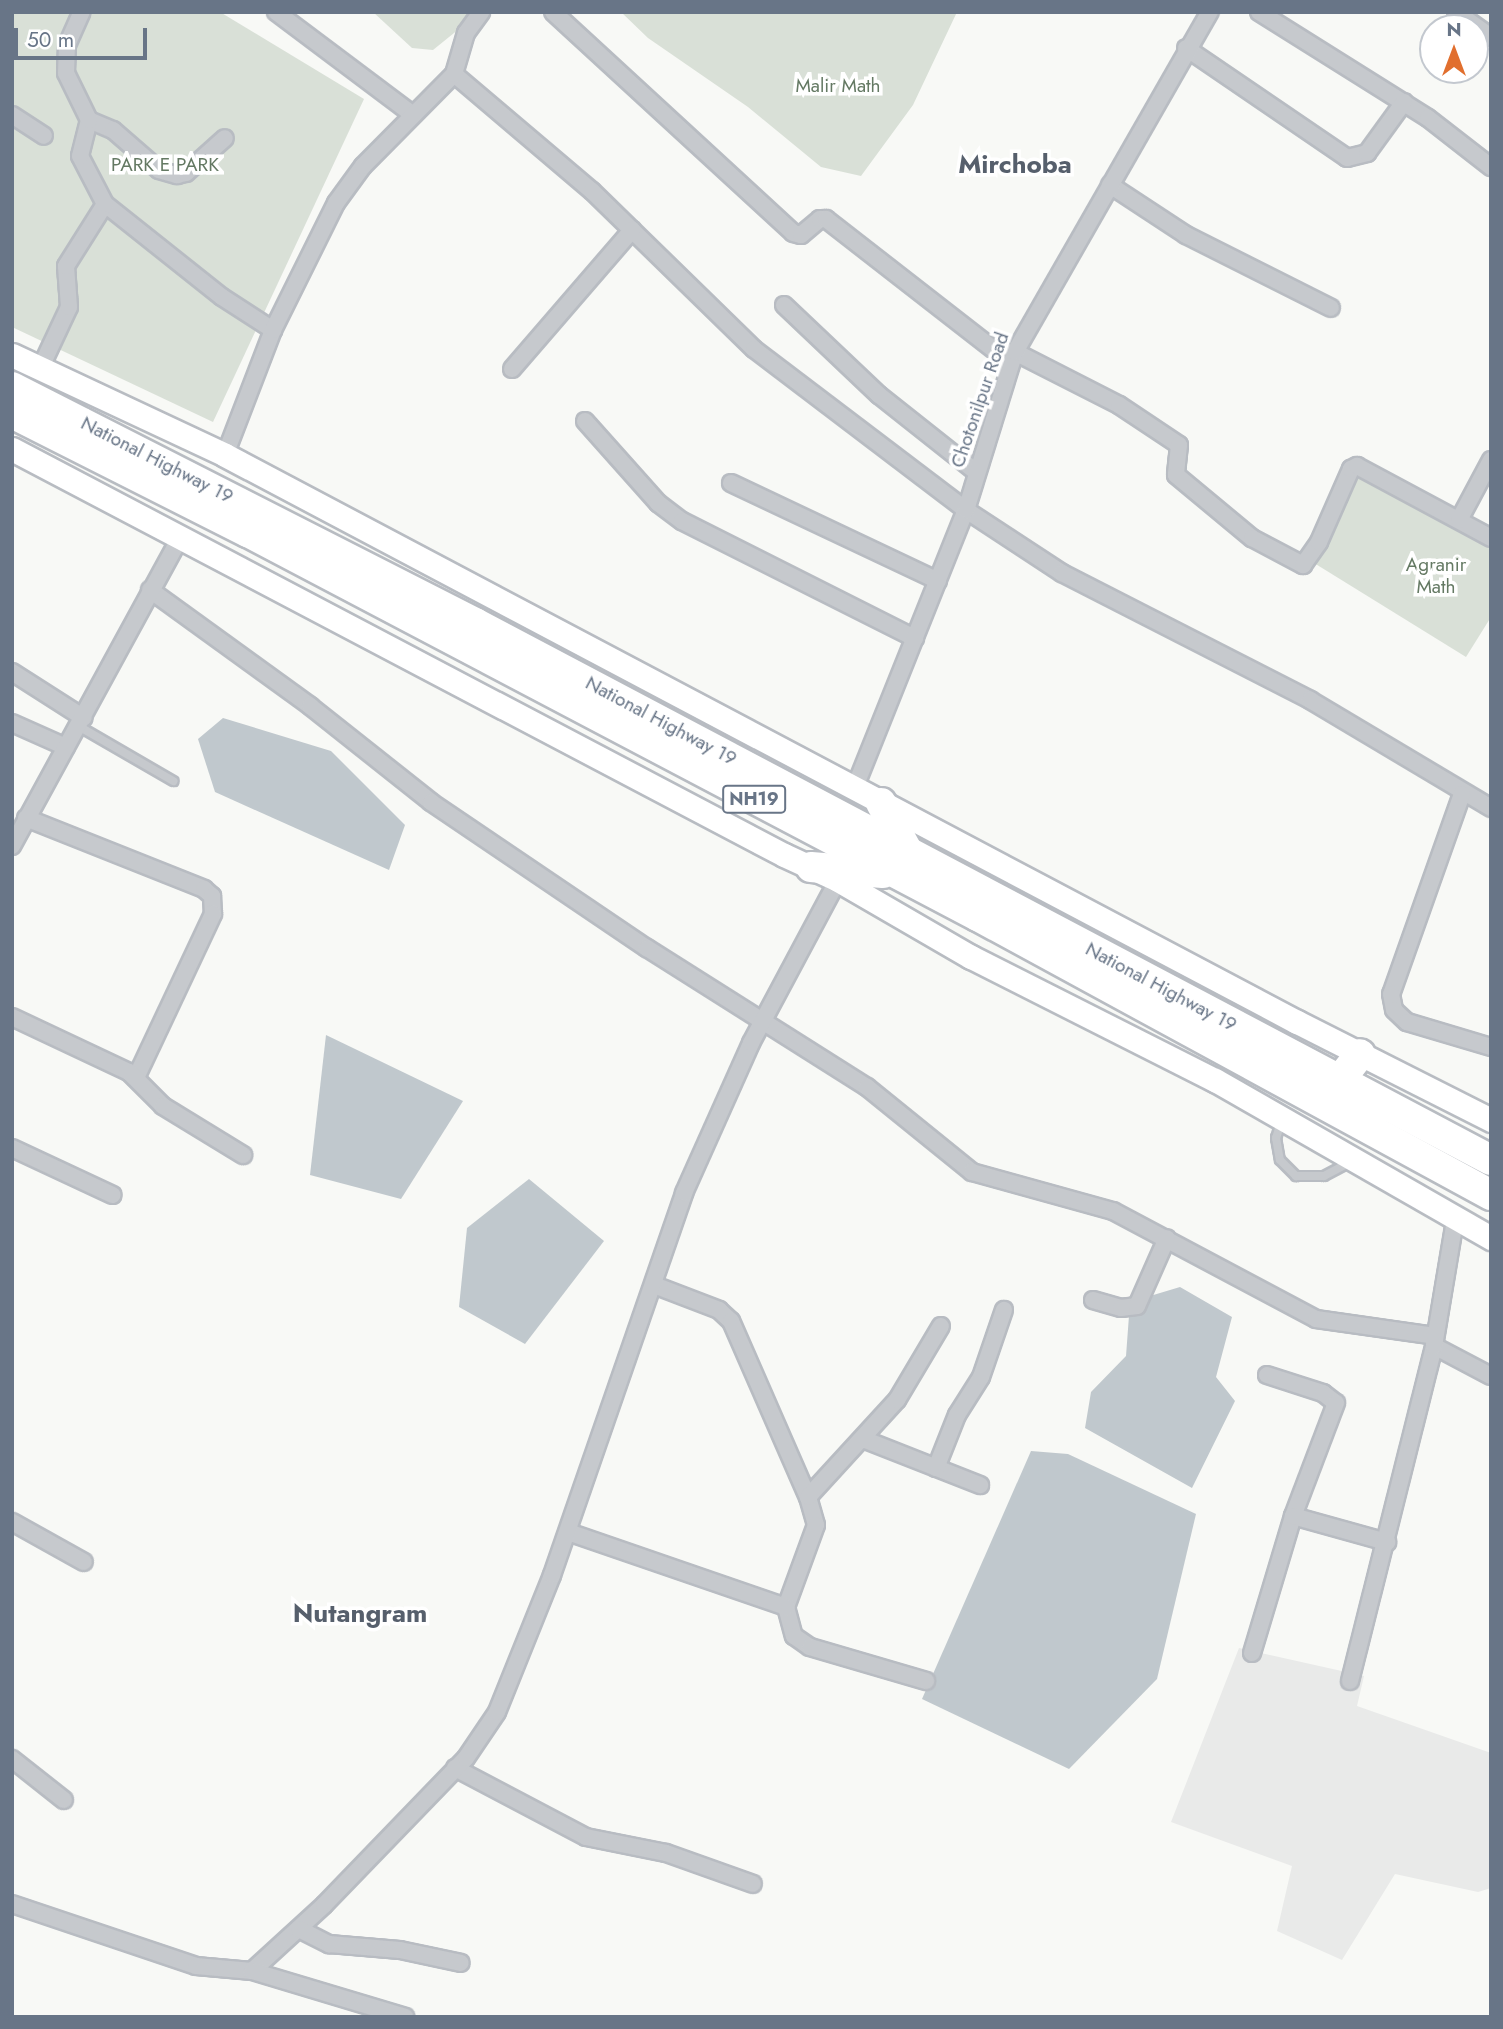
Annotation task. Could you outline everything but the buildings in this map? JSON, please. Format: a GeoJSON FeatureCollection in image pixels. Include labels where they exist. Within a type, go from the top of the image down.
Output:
{"type":"FeatureCollection","features":[{"type":"Feature","properties":{"kind":"highway","name":"National Highway 19"},"geometry":{"type":"LineString","coordinates":[[12,387],[238,500],[903,863],[1491,1160]]}},
{"type":"Feature","properties":{"kind":"highway","name":"NH19"},"geometry":{"type":"LineString","coordinates":[[12,413],[903,863],[1491,1195]]}},
{"type":"Feature","properties":{"kind":"highway"},"geometry":{"type":"LineString","coordinates":[[811,867],[903,863],[881,803]]}},
{"type":"Feature","properties":{"kind":"highway"},"geometry":{"type":"LineString","coordinates":[[1339,1081],[1360,1054]]}},
{"type":"Feature","properties":{"kind":"main road"},"geometry":{"type":"LineString","coordinates":[[12,355],[225,455],[881,803],[1491,1120]]}},
{"type":"Feature","properties":{"kind":"main road"},"geometry":{"type":"LineString","coordinates":[[12,449],[838,880],[971,957],[1282,1119],[1351,1161],[1491,1238]]}},
{"type":"Feature","properties":{"kind":"street"},"geometry":{"type":"LineString","coordinates":[[82,12],[67,45],[66,74],[89,120],[80,156],[106,204],[222,297],[273,330]]}},
{"type":"Feature","properties":{"kind":"street"},"geometry":{"type":"LineString","coordinates":[[276,12],[413,115]]}},
{"type":"Feature","properties":{"kind":"street"},"geometry":{"type":"LineString","coordinates":[[225,455],[273,330],[336,203],[363,166],[454,74],[466,33],[481,12]]}},
{"type":"Feature","properties":{"kind":"street"},"geometry":{"type":"LineString","coordinates":[[553,12],[793,233],[801,235],[820,219],[826,219],[1013,358],[1119,405],[1179,445],[1176,475],[1251,538],[1303,565],[1354,466],[1491,538]]}},
{"type":"Feature","properties":{"kind":"street","name":"Chotonilpur Road"},"geometry":{"type":"LineString","coordinates":[[855,787],[966,510],[1013,358],[1110,185],[1164,98],[1186,48],[1209,12]]}},
{"type":"Feature","properties":{"kind":"street"},"geometry":{"type":"LineString","coordinates":[[1259,12],[1404,102],[1491,167]]}},
{"type":"Feature","properties":{"kind":"street"},"geometry":{"type":"LineString","coordinates":[[1456,12],[1491,37]]}},
{"type":"Feature","properties":{"kind":"street"},"geometry":{"type":"LineString","coordinates":[[1186,48],[1347,158],[1367,153],[1404,102]]}},
{"type":"Feature","properties":{"kind":"street"},"geometry":{"type":"LineString","coordinates":[[454,74],[632,230],[754,349],[966,510],[1062,573],[1310,700],[1462,794],[1491,808]]}},
{"type":"Feature","properties":{"kind":"street"},"geometry":{"type":"LineString","coordinates":[[12,115],[44,136]]}},
{"type":"Feature","properties":{"kind":"street"},"geometry":{"type":"LineString","coordinates":[[89,120],[113,130],[159,170],[177,175],[186,173],[225,138]]}},
{"type":"Feature","properties":{"kind":"street"},"geometry":{"type":"LineString","coordinates":[[1110,185],[1186,235],[1331,308]]}},
{"type":"Feature","properties":{"kind":"street"},"geometry":{"type":"LineString","coordinates":[[40,369],[69,307],[66,267],[106,204]]}},
{"type":"Feature","properties":{"kind":"street"},"geometry":{"type":"LineString","coordinates":[[512,369],[632,230]]}},
{"type":"Feature","properties":{"kind":"street"},"geometry":{"type":"LineString","coordinates":[[784,305],[879,395],[976,472]]}},
{"type":"Feature","properties":{"kind":"street"},"geometry":{"type":"LineString","coordinates":[[585,421],[648,494],[682,521],[915,638]]}},
{"type":"Feature","properties":{"kind":"street"},"geometry":{"type":"LineString","coordinates":[[1459,520],[1491,460]]}},
{"type":"Feature","properties":{"kind":"street"},"geometry":{"type":"LineString","coordinates":[[731,482],[937,580]]}},
{"type":"Feature","properties":{"kind":"street"},"geometry":{"type":"LineString","coordinates":[[12,846],[82,723],[150,590],[181,536]]}},
{"type":"Feature","properties":{"kind":"street"},"geometry":{"type":"LineString","coordinates":[[150,590],[310,706],[431,803],[761,1022],[867,1087],[972,1172],[1113,1211],[1316,1319],[1435,1341],[1491,1376]]}},
{"type":"Feature","properties":{"kind":"street"},"geometry":{"type":"LineString","coordinates":[[12,672],[82,723]]}},
{"type":"Feature","properties":{"kind":"street"},"geometry":{"type":"LineString","coordinates":[[12,723],[66,747]]}},
{"type":"Feature","properties":{"kind":"street"},"geometry":{"type":"LineString","coordinates":[[1462,794],[1391,994],[1394,1010],[1407,1022],[1491,1047]]}},
{"type":"Feature","properties":{"kind":"street"},"geometry":{"type":"LineString","coordinates":[[26,818],[204,889],[212,896],[214,914],[136,1078]]}},
{"type":"Feature","properties":{"kind":"street"},"geometry":{"type":"LineString","coordinates":[[252,1971],[299,1929],[455,1768],[497,1712],[568,1532],[684,1193],[761,1022],[838,880]]}},
{"type":"Feature","properties":{"kind":"street"},"geometry":{"type":"LineString","coordinates":[[12,1017],[114,1064],[136,1078],[163,1106],[243,1155]]}},
{"type":"Feature","properties":{"kind":"street"},"geometry":{"type":"LineString","coordinates":[[12,1148],[113,1195]]}},
{"type":"Feature","properties":{"kind":"street"},"geometry":{"type":"LineString","coordinates":[[1350,1681],[1387,1542],[1435,1341],[1455,1220]]}},
{"type":"Feature","properties":{"kind":"street"},"geometry":{"type":"LineString","coordinates":[[1093,1300],[1121,1308],[1137,1306],[1167,1238]]}},
{"type":"Feature","properties":{"kind":"street"},"geometry":{"type":"LineString","coordinates":[[654,1285],[719,1310],[731,1321],[808,1497],[815,1536],[786,1607],[788,1627],[810,1647],[926,1681]]}},
{"type":"Feature","properties":{"kind":"street"},"geometry":{"type":"LineString","coordinates":[[936,1468],[957,1415],[981,1377],[1003,1310]]}},
{"type":"Feature","properties":{"kind":"street"},"geometry":{"type":"LineString","coordinates":[[808,1497],[897,1400],[941,1326]]}},
{"type":"Feature","properties":{"kind":"street"},"geometry":{"type":"LineString","coordinates":[[1252,1653],[1293,1517],[1336,1403],[1323,1393],[1267,1375]]}},
{"type":"Feature","properties":{"kind":"street"},"geometry":{"type":"LineString","coordinates":[[863,1438],[979,1486]]}},
{"type":"Feature","properties":{"kind":"street"},"geometry":{"type":"LineString","coordinates":[[1293,1517],[1387,1542]]}},
{"type":"Feature","properties":{"kind":"street"},"geometry":{"type":"LineString","coordinates":[[12,1522],[85,1562]]}},
{"type":"Feature","properties":{"kind":"street"},"geometry":{"type":"LineString","coordinates":[[568,1532],[786,1607]]}},
{"type":"Feature","properties":{"kind":"street"},"geometry":{"type":"LineString","coordinates":[[12,1759],[64,1800]]}},
{"type":"Feature","properties":{"kind":"street"},"geometry":{"type":"LineString","coordinates":[[455,1768],[586,1837],[666,1853],[752,1884]]}},
{"type":"Feature","properties":{"kind":"street"},"geometry":{"type":"LineString","coordinates":[[12,1904],[196,1966],[252,1971],[405,2017]]}},
{"type":"Feature","properties":{"kind":"street"},"geometry":{"type":"LineString","coordinates":[[299,1929],[329,1944],[400,1950],[461,1963]]}},
{"type":"Feature","properties":{"kind":"lane"},"geometry":{"type":"LineString","coordinates":[[82,723],[173,781]]}},
{"type":"Feature","properties":{"kind":"lane"},"geometry":{"type":"LineString","coordinates":[[1282,1119],[1276,1138],[1280,1160],[1296,1177],[1324,1176],[1351,1161]]}},
{"type":"Feature","properties":{"kind":"shaded area"},"geometry":{"type":"Polygon","coordinates":[[[223,718],[331,751],[405,825],[389,870],[215,792],[198,739],[223,718]]]}},
{"type":"Feature","properties":{"kind":"shaded area"},"geometry":{"type":"Polygon","coordinates":[[[326,1035],[463,1101],[401,1199],[310,1175],[326,1035]]]}},
{"type":"Feature","properties":{"kind":"shaded area"},"geometry":{"type":"Polygon","coordinates":[[[529,1179],[604,1241],[525,1344],[459,1307],[467,1228],[529,1179]]]}},
{"type":"Feature","properties":{"kind":"shaded area"},"geometry":{"type":"Polygon","coordinates":[[[1180,1287],[1232,1317],[1216,1377],[1235,1401],[1192,1488],[1085,1428],[1091,1392],[1126,1356],[1130,1302],[1180,1287]]]}},
{"type":"Feature","properties":{"kind":"shaded area"},"geometry":{"type":"Polygon","coordinates":[[[1031,1451],[1068,1454],[1196,1514],[1157,1679],[1069,1769],[922,1699],[1031,1451]]]}},
{"type":"Feature","properties":{"kind":"shaded area"},"geometry":{"type":"Polygon","coordinates":[[[1239,1648],[1364,1676],[1357,1706],[1491,1753],[1491,1888],[1478,1892],[1395,1874],[1342,1960],[1277,1931],[1292,1866],[1171,1822],[1239,1648]]]}},
{"type":"Feature","properties":{"kind":"green space","name":"PARK E PARK"},"geometry":{"type":"Polygon","coordinates":[[[12,12],[220,12],[364,99],[213,422],[12,327],[12,12]]]}},
{"type":"Feature","properties":{"kind":"green space"},"geometry":{"type":"Polygon","coordinates":[[[373,12],[480,12],[433,50],[412,48],[373,12]]]}},
{"type":"Feature","properties":{"kind":"green space","name":"Malir Math"},"geometry":{"type":"Polygon","coordinates":[[[621,12],[957,12],[913,105],[861,176],[821,167],[748,107],[648,38],[621,12]]]}},
{"type":"Feature","properties":{"kind":"green space","name":"Agranir Math"},"geometry":{"type":"Polygon","coordinates":[[[1360,474],[1491,546],[1491,617],[1466,657],[1314,563],[1360,474]]]}},
{"type":"Feature","properties":{"kind":"district","name":"Mirchoba"},"geometry":{"type":"Point","coordinates":[1015,165]}},
{"type":"Feature","properties":{"kind":"district","name":"Nutangram"},"geometry":{"type":"Point","coordinates":[360,1614]}}]}
